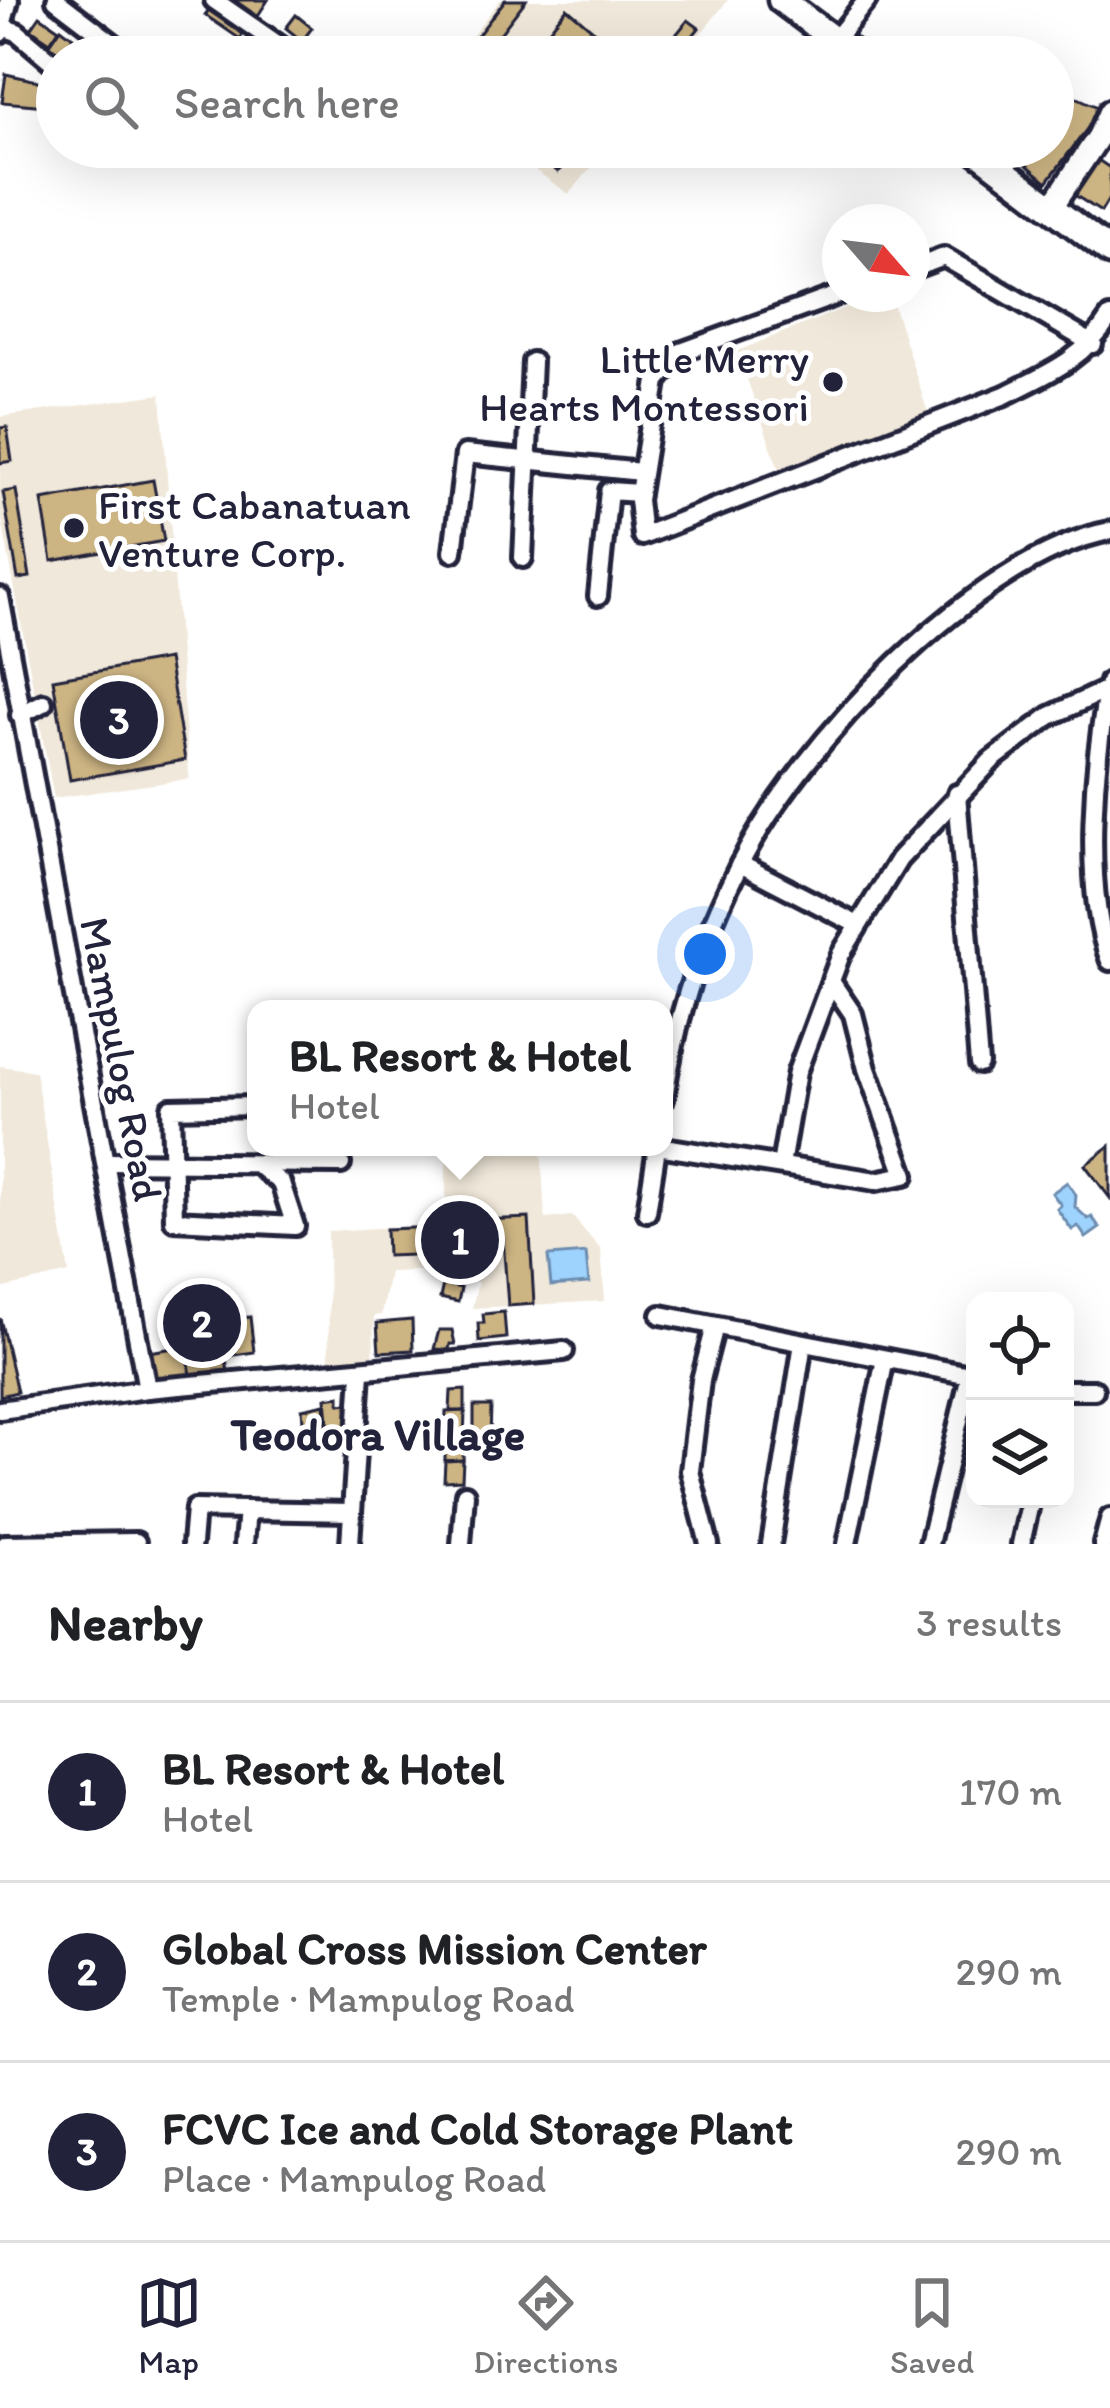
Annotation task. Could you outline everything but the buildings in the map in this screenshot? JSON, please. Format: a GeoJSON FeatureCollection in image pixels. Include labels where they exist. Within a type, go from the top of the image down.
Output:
{"type":"FeatureCollection","features":[{"type":"Feature","properties":{"kind":"highway"},"geometry":{"type":"LineString","coordinates":[[781,0],[830,36]]}},
{"type":"Feature","properties":{"kind":"highway"},"geometry":{"type":"LineString","coordinates":[[999,168],[1110,252]]}},
{"type":"Feature","properties":{"kind":"main road"},"geometry":{"type":"LineString","coordinates":[[1051,208],[1100,136],[1110,111]]}},
{"type":"Feature","properties":{"kind":"street"},"geometry":{"type":"LineString","coordinates":[[9,0],[1,31],[16,32],[36,49]]}},
{"type":"Feature","properties":{"kind":"street"},"geometry":{"type":"LineString","coordinates":[[56,0],[103,36]]}},
{"type":"Feature","properties":{"kind":"street"},"geometry":{"type":"LineString","coordinates":[[214,0],[266,36]]}},
{"type":"Feature","properties":{"kind":"street"},"geometry":{"type":"LineString","coordinates":[[838,36],[867,0]]}},
{"type":"Feature","properties":{"kind":"street"},"geometry":{"type":"LineString","coordinates":[[930,262],[944,257],[1093,344]]}},
{"type":"Feature","properties":{"kind":"street"},"geometry":{"type":"LineString","coordinates":[[822,301],[681,352],[657,381],[641,472],[642,536],[1005,395],[1093,344],[1110,317]]}},
{"type":"Feature","properties":{"kind":"street"},"geometry":{"type":"LineString","coordinates":[[523,558],[532,362]]}},
{"type":"Feature","properties":{"kind":"street"},"geometry":{"type":"LineString","coordinates":[[453,552],[466,454],[641,472]]}},
{"type":"Feature","properties":{"kind":"street"},"geometry":{"type":"LineString","coordinates":[[598,596],[609,491],[639,493]]}},
{"type":"Feature","properties":{"kind":"street"},"geometry":{"type":"LineString","coordinates":[[673,1038],[740,864],[783,796],[848,713],[898,660],[956,610],[1036,560],[1110,531]]}},
{"type":"Feature","properties":{"kind":"street","name":"Mampulog Road"},"geometry":{"type":"LineString","coordinates":[[0,597],[147,1389]]}},
{"type":"Feature","properties":{"kind":"street"},"geometry":{"type":"LineString","coordinates":[[781,1165],[797,1072],[841,954],[898,859],[992,760],[1050,716],[1109,684]]}},
{"type":"Feature","properties":{"kind":"street"},"geometry":{"type":"LineString","coordinates":[[1109,684],[1096,758],[1095,839],[1098,907],[1110,961]]}},
{"type":"Feature","properties":{"kind":"street"},"geometry":{"type":"LineString","coordinates":[[20,715],[44,703]]}},
{"type":"Feature","properties":{"kind":"street"},"geometry":{"type":"LineString","coordinates":[[957,794],[979,1064]]}},
{"type":"Feature","properties":{"kind":"street"},"geometry":{"type":"LineString","coordinates":[[740,864],[858,925]]}},
{"type":"Feature","properties":{"kind":"street"},"geometry":{"type":"LineString","coordinates":[[673,1149],[876,1181],[905,1174],[867,1069],[853,1013],[832,983]]}},
{"type":"Feature","properties":{"kind":"street"},"geometry":{"type":"LineString","coordinates":[[247,1106],[171,1108],[174,1220],[295,1226],[281,1183],[258,1165]]}},
{"type":"Feature","properties":{"kind":"street"},"geometry":{"type":"LineString","coordinates":[[647,1212],[659,1156]]}},
{"type":"Feature","properties":{"kind":"street"},"geometry":{"type":"LineString","coordinates":[[108,1162],[341,1164]]}},
{"type":"Feature","properties":{"kind":"street"},"geometry":{"type":"LineString","coordinates":[[661,1315],[966,1374]]}},
{"type":"Feature","properties":{"kind":"street"},"geometry":{"type":"LineString","coordinates":[[709,1544],[690,1471],[701,1380],[715,1325]]}},
{"type":"Feature","properties":{"kind":"street"},"geometry":{"type":"LineString","coordinates":[[770,1544],[803,1343]]}},
{"type":"Feature","properties":{"kind":"street"},"geometry":{"type":"LineString","coordinates":[[0,1410],[147,1389],[564,1351]]}},
{"type":"Feature","properties":{"kind":"street"},"geometry":{"type":"LineString","coordinates":[[847,1544],[885,1359]]}},
{"type":"Feature","properties":{"kind":"street"},"geometry":{"type":"LineString","coordinates":[[350,1544],[361,1372]]}},
{"type":"Feature","properties":{"kind":"street"},"geometry":{"type":"LineString","coordinates":[[1074,1390],[1094,1390]]}},
{"type":"Feature","properties":{"kind":"street"},"geometry":{"type":"LineString","coordinates":[[929,1544],[966,1400]]}},
{"type":"Feature","properties":{"kind":"street"},"geometry":{"type":"LineString","coordinates":[[461,1544],[465,1494]]}},
{"type":"Feature","properties":{"kind":"street"},"geometry":{"type":"LineString","coordinates":[[1021,1544],[1028,1508]]}},
{"type":"Feature","properties":{"kind":"street"},"geometry":{"type":"LineString","coordinates":[[192,1544],[195,1509],[352,1512]]}},
{"type":"Feature","properties":{"kind":"street"},"geometry":{"type":"LineString","coordinates":[[244,1544],[247,1510]]}},
{"type":"Feature","properties":{"kind":"street"},"geometry":{"type":"LineString","coordinates":[[1103,1544],[1110,1518]]}},
{"type":"Feature","properties":{"kind":"street"},"geometry":{"type":"LineString","coordinates":[[5,1544],[136,1542]]}},
{"type":"Feature","properties":{"kind":"shaded area"},"geometry":{"type":"Polygon","coordinates":[[[500,0],[728,0],[699,36],[472,36],[500,0]]]}},
{"type":"Feature","properties":{"kind":"shaded area"},"geometry":{"type":"Polygon","coordinates":[[[532,168],[591,168],[569,194],[532,168]]]}},
{"type":"Feature","properties":{"kind":"shaded area","name":"Little Merry Hearts Montessori"},"geometry":{"type":"Polygon","coordinates":[[[834,312],[896,312],[928,413],[779,469],[737,351],[834,312]]]}},
{"type":"Feature","properties":{"kind":"shaded area"},"geometry":{"type":"Polygon","coordinates":[[[161,394],[189,779],[54,798],[0,510],[0,417],[161,394]]]}},
{"type":"Feature","properties":{"kind":"shaded area"},"geometry":{"type":"Polygon","coordinates":[[[0,1066],[35,1071],[69,1273],[0,1289],[0,1066]]]}},
{"type":"Feature","properties":{"kind":"shaded area"},"geometry":{"type":"Polygon","coordinates":[[[446,1156],[542,1156],[545,1219],[572,1216],[601,1250],[605,1301],[472,1308],[478,1282],[441,1270],[389,1272],[381,1315],[374,1316],[373,1363],[329,1366],[328,1231],[446,1224],[446,1156]]]}},
{"type":"Feature","properties":{"kind":"water"},"geometry":{"type":"Polygon","coordinates":[[[1067,1182],[1076,1195],[1075,1207],[1100,1228],[1086,1238],[1078,1226],[1072,1230],[1057,1209],[1061,1205],[1052,1193],[1067,1182]]]}},
{"type":"Feature","properties":{"kind":"water"},"geometry":{"type":"Polygon","coordinates":[[[586,1253],[589,1283],[551,1286],[548,1256],[586,1253]]]}},
{"type":"Feature","properties":{"kind":"place","name":"Little Merry Hearts Montessori"},"geometry":{"type":"Point","coordinates":[833,382]}},
{"type":"Feature","properties":{"kind":"place","name":"First Cabanatuan Venture Corp."},"geometry":{"type":"Point","coordinates":[74,528]}},
{"type":"Feature","properties":{"kind":"place","name":"FCVC Ice and Cold Storage Plant"},"geometry":{"type":"Point","coordinates":[119,720]}},
{"type":"Feature","properties":{"kind":"place","name":"BL Resort & Hotel"},"geometry":{"type":"Point","coordinates":[460,1240]}},
{"type":"Feature","properties":{"kind":"place","name":"Global Cross Mission Center"},"geometry":{"type":"Point","coordinates":[202,1323]}},
{"type":"Feature","properties":{"kind":"district","name":"Teodora Village"},"geometry":{"type":"Point","coordinates":[378,1434]}}]}
